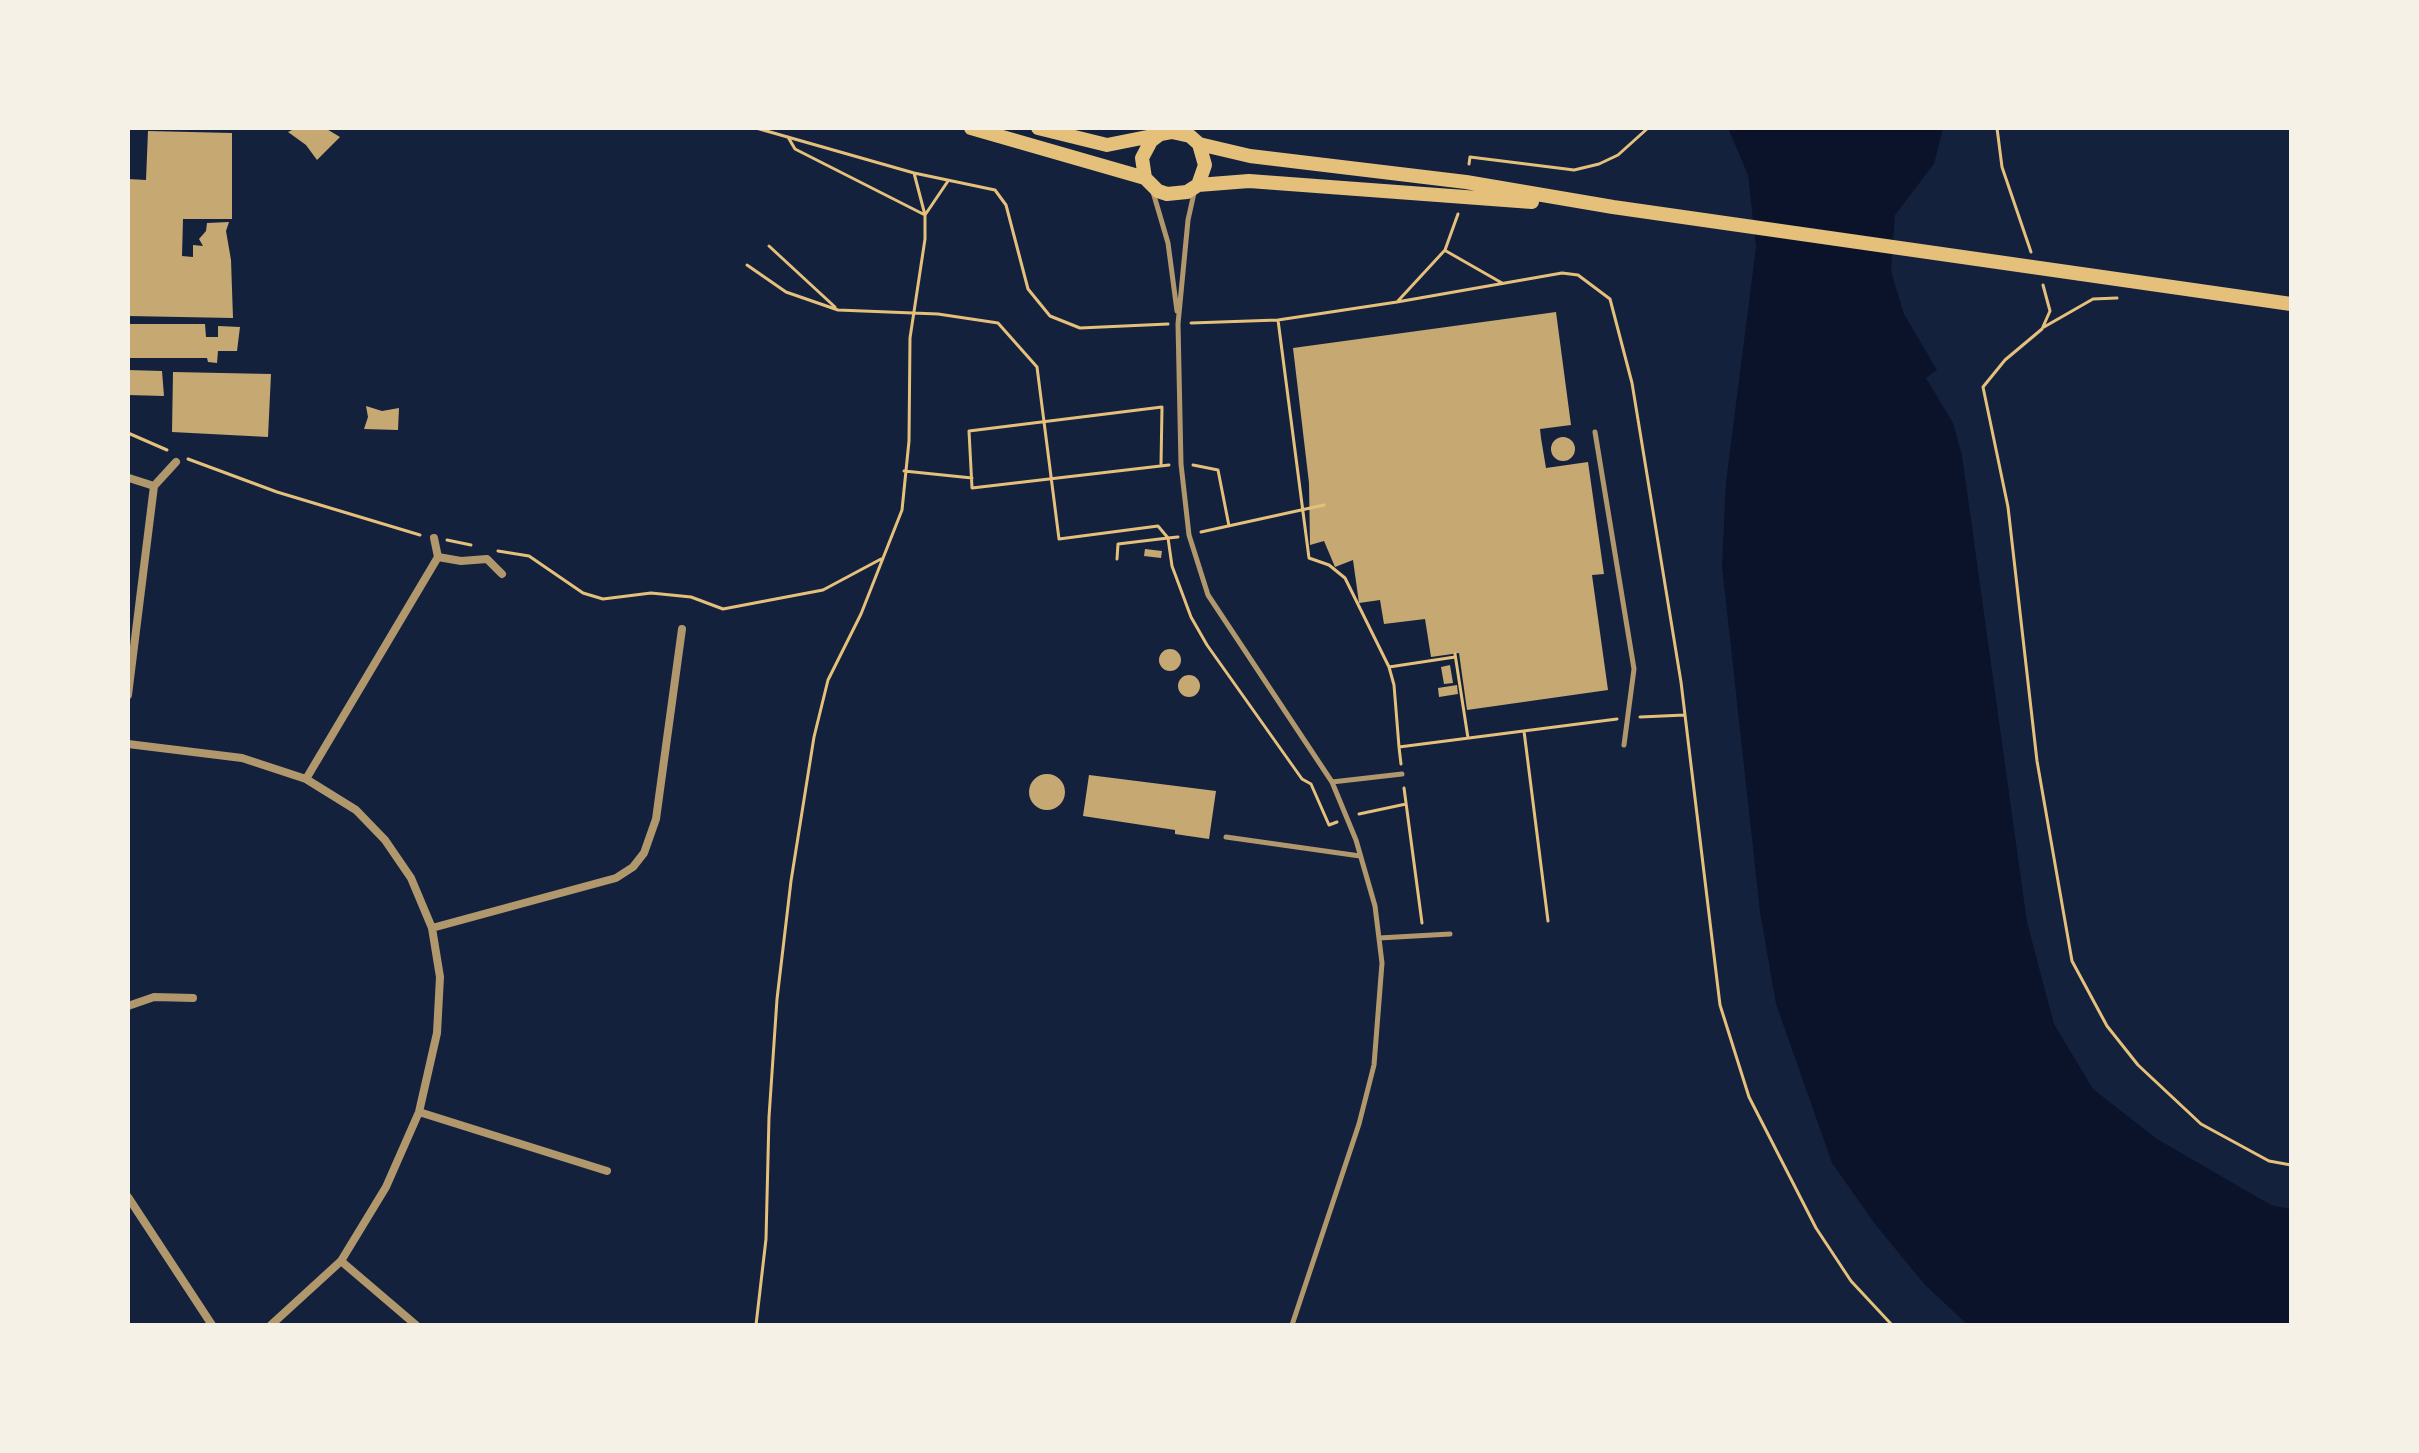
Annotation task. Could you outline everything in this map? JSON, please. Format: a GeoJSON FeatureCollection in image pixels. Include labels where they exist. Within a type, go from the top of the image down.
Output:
{"type":"FeatureCollection","features":[{"type":"Feature","properties":{"kind":"main road"},"geometry":{"type":"LineString","coordinates":[[971,128],[1147,181]]}},
{"type":"Feature","properties":{"kind":"main road"},"geometry":{"type":"LineString","coordinates":[[1038,128],[1107,145],[1162,132],[1181,132],[1250,156],[1466,182],[1613,207],[2291,304]]}},
{"type":"Feature","properties":{"kind":"main road"},"geometry":{"type":"LineString","coordinates":[[1162,132],[1145,149],[1142,169],[1147,181],[1158,191],[1177,195],[1196,186],[1249,181],[1613,207]]}},
{"type":"Feature","properties":{"kind":"main road"},"geometry":{"type":"LineString","coordinates":[[1196,186],[1205,165],[1197,138]]}},
{"type":"Feature","properties":{"kind":"street"},"geometry":{"type":"LineString","coordinates":[[128,695],[154,486],[176,462]]}},
{"type":"Feature","properties":{"kind":"street"},"geometry":{"type":"LineString","coordinates":[[129,478],[154,486]]}},
{"type":"Feature","properties":{"kind":"street"},"geometry":{"type":"LineString","coordinates":[[306,779],[438,557],[434,538]]}},
{"type":"Feature","properties":{"kind":"street"},"geometry":{"type":"LineString","coordinates":[[438,557],[461,561],[487,559],[502,574]]}},
{"type":"Feature","properties":{"kind":"street"},"geometry":{"type":"LineString","coordinates":[[432,928],[616,878],[633,867],[644,853],[656,819],[682,629]]}},
{"type":"Feature","properties":{"kind":"street"},"geometry":{"type":"LineString","coordinates":[[128,744],[242,758],[306,779],[356,810],[385,840],[411,878],[432,928],[440,977],[437,1033],[419,1112],[386,1187],[341,1261],[271,1325]]}},
{"type":"Feature","properties":{"kind":"street"},"geometry":{"type":"LineString","coordinates":[[128,1006],[154,997],[193,998]]}},
{"type":"Feature","properties":{"kind":"street"},"geometry":{"type":"LineString","coordinates":[[419,1112],[607,1171]]}},
{"type":"Feature","properties":{"kind":"street"},"geometry":{"type":"LineString","coordinates":[[128,1197],[212,1325]]}},
{"type":"Feature","properties":{"kind":"street"},"geometry":{"type":"LineString","coordinates":[[341,1261],[416,1325]]}},
{"type":"Feature","properties":{"kind":"lane"},"geometry":{"type":"LineString","coordinates":[[1147,181],[1168,243],[1178,324],[1181,464],[1189,535],[1208,595],[1332,782],[1375,906],[1382,963],[1374,1065],[1359,1124],[1292,1325]]}},
{"type":"Feature","properties":{"kind":"lane"},"geometry":{"type":"LineString","coordinates":[[1178,324],[1188,220],[1196,186]]}},
{"type":"Feature","properties":{"kind":"lane"},"geometry":{"type":"LineString","coordinates":[[1595,432],[1634,669],[1629,687],[1630,718],[1624,745]]}},
{"type":"Feature","properties":{"kind":"lane"},"geometry":{"type":"LineString","coordinates":[[1332,782],[1402,774]]}},
{"type":"Feature","properties":{"kind":"lane"},"geometry":{"type":"LineString","coordinates":[[1226,837],[1360,856]]}},
{"type":"Feature","properties":{"kind":"lane"},"geometry":{"type":"LineString","coordinates":[[1379,938],[1424,938],[1450,934]]}},
{"type":"Feature","properties":{"kind":"path"},"geometry":{"type":"LineString","coordinates":[[756,128],[914,173],[995,190],[1002,197],[1028,289],[1050,316],[1080,328],[1278,320],[1562,273],[1578,275],[1610,299],[1632,383],[1685,715],[1720,1005],[1749,1097],[1816,1228],[1851,1281],[1892,1325]]}},
{"type":"Feature","properties":{"kind":"path"},"geometry":{"type":"LineString","coordinates":[[1470,157],[1574,170],[1618,155],[1648,128]]}},
{"type":"Feature","properties":{"kind":"path"},"geometry":{"type":"LineString","coordinates":[[1997,128],[2002,167],[2050,311],[2042,329]]}},
{"type":"Feature","properties":{"kind":"path"},"geometry":{"type":"LineString","coordinates":[[788,137],[795,149],[925,215]]}},
{"type":"Feature","properties":{"kind":"path"},"geometry":{"type":"LineString","coordinates":[[756,1325],[766,1239],[769,1117],[777,999],[812,751],[828,680],[861,614],[902,510],[909,441],[910,338],[925,239],[925,215],[914,173]]}},
{"type":"Feature","properties":{"kind":"path"},"geometry":{"type":"LineString","coordinates":[[925,215],[948,181]]}},
{"type":"Feature","properties":{"kind":"path"},"geometry":{"type":"LineString","coordinates":[[769,246],[838,310]]}},
{"type":"Feature","properties":{"kind":"path"},"geometry":{"type":"LineString","coordinates":[[1397,302],[1445,250],[1502,283]]}},
{"type":"Feature","properties":{"kind":"path"},"geometry":{"type":"LineString","coordinates":[[747,265],[786,292],[838,310],[914,312],[998,323],[1037,367],[1059,539],[1158,526],[1168,538],[1172,566],[1191,617],[1207,645],[1302,779],[1311,784],[1329,825],[1380,807],[1406,804]]}},
{"type":"Feature","properties":{"kind":"path"},"geometry":{"type":"LineString","coordinates":[[2126,299],[2093,299],[2042,329],[2005,360],[1983,387],[2008,507],[2037,761],[2072,961],[2107,1026],[2138,1065],[2201,1124],[2269,1161],[2291,1165]]}},
{"type":"Feature","properties":{"kind":"path"},"geometry":{"type":"LineString","coordinates":[[1278,320],[1309,558],[1329,565],[1345,578],[1389,667],[1394,685],[1402,774],[1424,938]]}},
{"type":"Feature","properties":{"kind":"path"},"geometry":{"type":"LineString","coordinates":[[1162,407],[1161,465],[972,488],[969,431],[1044,421],[1162,407]]}},
{"type":"Feature","properties":{"kind":"path"},"geometry":{"type":"LineString","coordinates":[[1181,464],[1218,470],[1229,526]]}},
{"type":"Feature","properties":{"kind":"path"},"geometry":{"type":"LineString","coordinates":[[904,471],[972,478]]}},
{"type":"Feature","properties":{"kind":"path"},"geometry":{"type":"LineString","coordinates":[[1117,559],[1118,544],[1189,535],[1324,505]]}},
{"type":"Feature","properties":{"kind":"path"},"geometry":{"type":"LineString","coordinates":[[723,609],[823,590],[881,559]]}},
{"type":"Feature","properties":{"kind":"path"},"geometry":{"type":"LineString","coordinates":[[1389,667],[1455,656],[1468,738]]}},
{"type":"Feature","properties":{"kind":"path"},"geometry":{"type":"LineString","coordinates":[[1399,747],[1630,718],[1685,715]]}},
{"type":"Feature","properties":{"kind":"path"},"geometry":{"type":"LineString","coordinates":[[1524,731],[1548,921]]}},
{"type":"Feature","properties":{"kind":"water"},"geometry":{"type":"Polygon","coordinates":[[[1728,128],[1943,128],[1934,164],[1895,215],[1891,271],[1904,314],[1937,370],[1926,378],[1953,423],[1962,455],[2027,922],[2054,1024],[2093,1089],[2157,1139],[2271,1205],[2291,1209],[2291,1325],[1968,1325],[1925,1285],[1875,1224],[1832,1163],[1776,1004],[1760,912],[1722,566],[1726,482],[1756,247],[1748,175],[1728,128]]]}},
{"type":"Feature","properties":{"kind":"building"},"geometry":{"type":"Polygon","coordinates":[[[296,128],[325,128],[340,137],[317,160],[306,145],[288,132],[296,128]]]}},
{"type":"Feature","properties":{"kind":"building"},"geometry":{"type":"Polygon","coordinates":[[[148,131],[232,133],[232,219],[183,219],[182,256],[193,257],[193,245],[203,246],[199,239],[206,231],[207,223],[229,222],[226,231],[231,260],[233,318],[128,316],[128,179],[146,180],[148,131]]]}},
{"type":"Feature","properties":{"kind":"building"},"geometry":{"type":"Polygon","coordinates":[[[1556,312],[1571,425],[1540,429],[1541,438],[1546,468],[1588,462],[1604,574],[1592,575],[1608,690],[1467,710],[1459,653],[1431,657],[1425,619],[1384,624],[1380,600],[1359,603],[1353,560],[1335,567],[1324,541],[1310,545],[1309,483],[1293,348],[1556,312]]]}},
{"type":"Feature","properties":{"kind":"building"},"geometry":{"type":"Polygon","coordinates":[[[128,324],[205,324],[206,337],[218,337],[218,326],[240,327],[237,351],[218,351],[217,363],[208,362],[207,358],[128,358],[128,324]]]}},
{"type":"Feature","properties":{"kind":"building"},"geometry":{"type":"Polygon","coordinates":[[[128,370],[162,371],[164,396],[128,395],[128,370]]]}},
{"type":"Feature","properties":{"kind":"building"},"geometry":{"type":"Polygon","coordinates":[[[173,372],[271,374],[268,437],[172,432],[173,372]]]}},
{"type":"Feature","properties":{"kind":"building"},"geometry":{"type":"Polygon","coordinates":[[[366,406],[382,411],[399,408],[398,430],[364,429],[368,417],[366,406]]]}},
{"type":"Feature","properties":{"kind":"building"},"geometry":{"type":"Polygon","coordinates":[[[1563,437],[1574,444],[1575,449],[1568,460],[1563,461],[1552,454],[1551,449],[1558,438],[1563,437]]]}},
{"type":"Feature","properties":{"kind":"building"},"geometry":{"type":"Polygon","coordinates":[[[1145,549],[1162,551],[1161,558],[1144,556],[1145,549]]]}},
{"type":"Feature","properties":{"kind":"building"},"geometry":{"type":"Polygon","coordinates":[[[1170,649],[1178,652],[1181,660],[1178,668],[1170,671],[1162,668],[1159,660],[1162,652],[1170,649]]]}},
{"type":"Feature","properties":{"kind":"building"},"geometry":{"type":"Polygon","coordinates":[[[1450,665],[1453,683],[1444,684],[1441,667],[1450,665]]]}},
{"type":"Feature","properties":{"kind":"building"},"geometry":{"type":"Polygon","coordinates":[[[1189,675],[1197,678],[1200,686],[1197,694],[1189,697],[1181,694],[1178,686],[1181,678],[1189,675]]]}},
{"type":"Feature","properties":{"kind":"building"},"geometry":{"type":"Polygon","coordinates":[[[1457,685],[1458,694],[1439,697],[1438,688],[1457,685]]]}},
{"type":"Feature","properties":{"kind":"building"},"geometry":{"type":"Polygon","coordinates":[[[1047,774],[1060,779],[1065,792],[1060,805],[1047,810],[1034,805],[1029,792],[1034,779],[1047,774]]]}},
{"type":"Feature","properties":{"kind":"building"},"geometry":{"type":"Polygon","coordinates":[[[1089,775],[1216,791],[1209,839],[1175,834],[1175,830],[1083,816],[1089,775]]]}}]}
